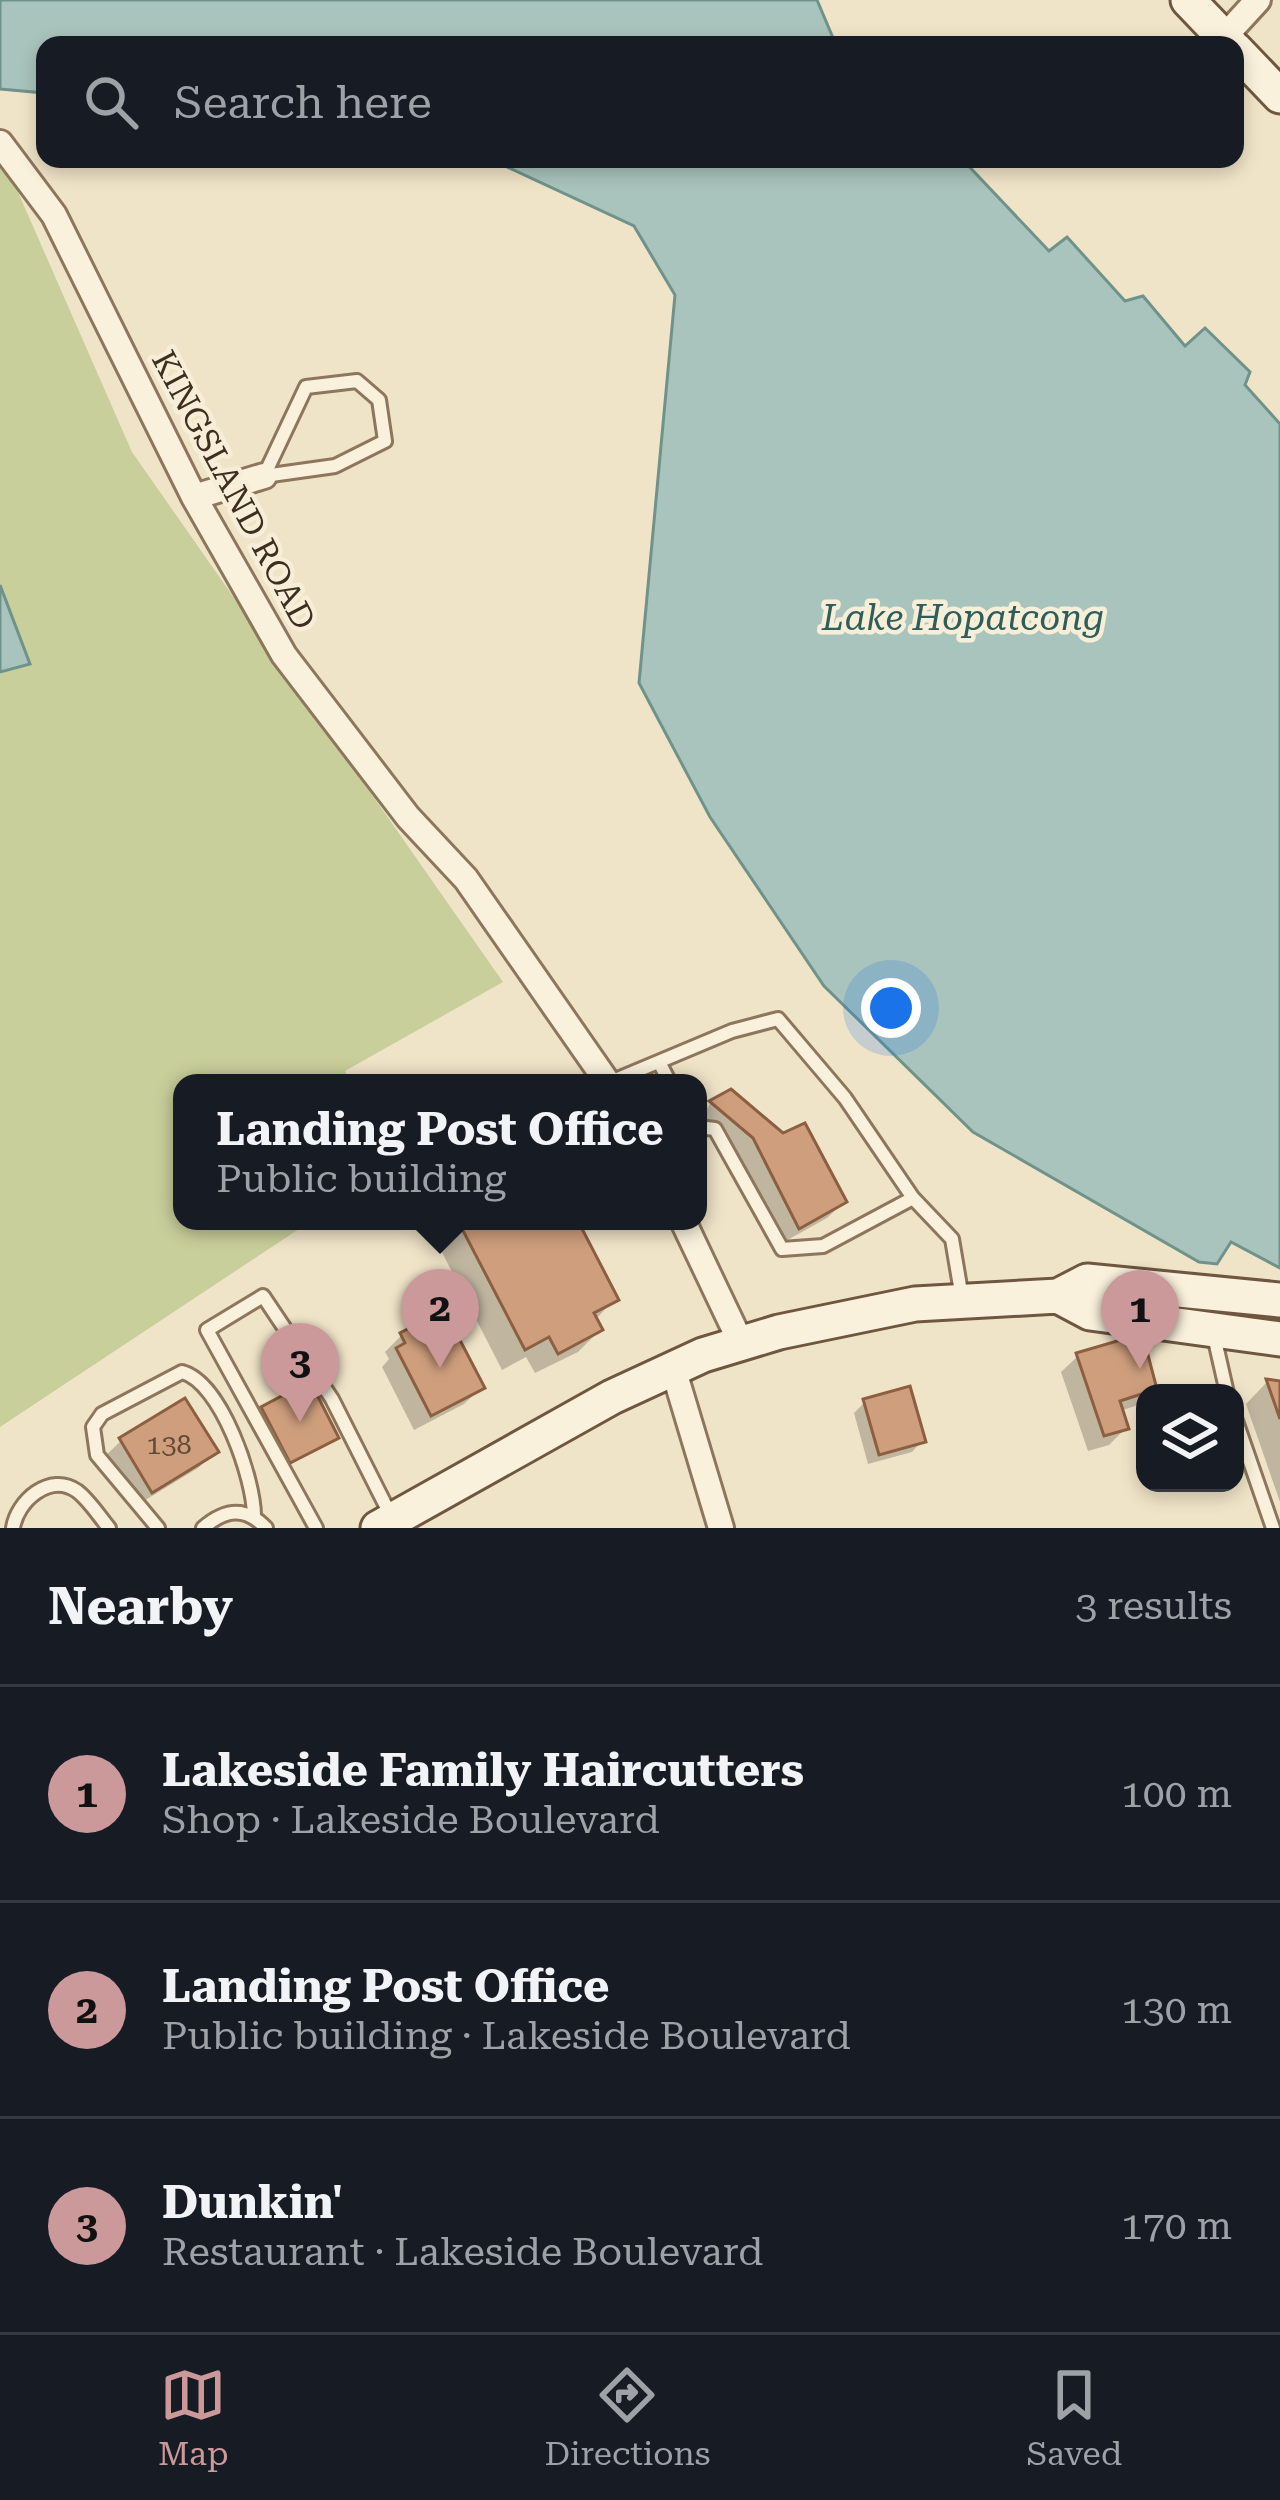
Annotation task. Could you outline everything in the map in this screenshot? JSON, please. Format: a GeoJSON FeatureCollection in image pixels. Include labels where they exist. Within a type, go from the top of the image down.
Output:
{"type":"FeatureCollection","features":[{"type":"Feature","properties":{"kind":"main road"},"geometry":{"type":"LineString","coordinates":[[1188,0],[1222,36]]}},
{"type":"Feature","properties":{"kind":"main road"},"geometry":{"type":"LineString","coordinates":[[1244,59],[1280,96]]}},
{"type":"Feature","properties":{"kind":"main road"},"geometry":{"type":"LineString","coordinates":[[386,1524],[673,1368],[741,1343],[869,1312],[962,1299],[1058,1296],[1087,1281],[1280,1300]]}},
{"type":"Feature","properties":{"kind":"main road"},"geometry":{"type":"LineString","coordinates":[[1058,1296],[1090,1313],[1280,1339]]}},
{"type":"Feature","properties":{"kind":"street"},"geometry":{"type":"LineString","coordinates":[[1235,36],[1258,0]]}},
{"type":"Feature","properties":{"kind":"street","name":"KINGSLAND ROAD"},"geometry":{"type":"LineString","coordinates":[[0,142],[54,215],[194,497],[284,655],[408,818],[466,879],[573,1025],[603,1074]]}},
{"type":"Feature","properties":{"kind":"street"},"geometry":{"type":"LineString","coordinates":[[194,497],[264,476]]}},
{"type":"Feature","properties":{"kind":"street"},"geometry":{"type":"LineString","coordinates":[[687,1230],[741,1343]]}},
{"type":"Feature","properties":{"kind":"street"},"geometry":{"type":"LineString","coordinates":[[673,1368],[721,1528]]}},
{"type":"Feature","properties":{"kind":"lane"},"geometry":{"type":"LineString","coordinates":[[357,381],[379,400],[386,441],[335,466],[264,476],[305,387],[357,381]]}},
{"type":"Feature","properties":{"kind":"lane"},"geometry":{"type":"LineString","coordinates":[[630,1074],[732,1031],[778,1019],[844,1098],[913,1198],[952,1239],[962,1299]]}},
{"type":"Feature","properties":{"kind":"lane"},"geometry":{"type":"LineString","coordinates":[[659,1062],[665,1074]]}},
{"type":"Feature","properties":{"kind":"lane"},"geometry":{"type":"LineString","coordinates":[[707,1128],[715,1129],[782,1250],[823,1246],[913,1198]]}},
{"type":"Feature","properties":{"kind":"lane"},"geometry":{"type":"LineString","coordinates":[[316,1528],[206,1330],[263,1296],[332,1399],[386,1524]]}},
{"type":"Feature","properties":{"kind":"lane"},"geometry":{"type":"LineString","coordinates":[[1214,1330],[1224,1384]]}},
{"type":"Feature","properties":{"kind":"lane"},"geometry":{"type":"LineString","coordinates":[[158,1528],[97,1454],[93,1426],[102,1414],[182,1372],[200,1382],[241,1451],[250,1472],[254,1516]]}},
{"type":"Feature","properties":{"kind":"lane"},"geometry":{"type":"LineString","coordinates":[[1244,1444],[1273,1528]]}},
{"type":"Feature","properties":{"kind":"lane"},"geometry":{"type":"LineString","coordinates":[[13,1528],[15,1514],[28,1499],[60,1485],[75,1489],[109,1528]]}},
{"type":"Feature","properties":{"kind":"lane"},"geometry":{"type":"LineString","coordinates":[[203,1528],[225,1513],[254,1516],[266,1528]]}},
{"type":"Feature","properties":{"kind":"green space"},"geometry":{"type":"Polygon","coordinates":[[[0,151],[132,452],[503,982],[346,1074],[173,1074],[173,1230],[297,1230],[0,1427],[0,151]]]}},
{"type":"Feature","properties":{"kind":"water"},"geometry":{"type":"Polygon","coordinates":[[[0,0],[817,0],[832,36],[36,36],[36,92],[0,89],[0,0]]]}},
{"type":"Feature","properties":{"kind":"water","name":"Lake Hopatcong"},"geometry":{"type":"Polygon","coordinates":[[[509,168],[971,168],[1049,251],[1067,237],[1125,301],[1143,296],[1185,346],[1205,328],[1250,372],[1245,385],[1280,424],[1280,1268],[1231,1242],[1217,1264],[1199,1262],[973,1132],[824,986],[710,817],[639,683],[675,295],[634,226],[509,168]]]}},
{"type":"Feature","properties":{"kind":"water"},"geometry":{"type":"Polygon","coordinates":[[[0,585],[30,664],[0,672],[0,585]]]}},
{"type":"Feature","properties":{"kind":"building"},"geometry":{"type":"Polygon","coordinates":[[[731,1089],[783,1133],[805,1123],[847,1202],[799,1229],[753,1138],[709,1101],[731,1089]]]}},
{"type":"Feature","properties":{"kind":"building"},"geometry":{"type":"Polygon","coordinates":[[[463,1230],[583,1230],[619,1300],[594,1313],[603,1330],[558,1354],[549,1337],[525,1350],[463,1230]]]}},
{"type":"Feature","properties":{"kind":"building"},"geometry":{"type":"Polygon","coordinates":[[[435,1315],[440,1325],[450,1321],[485,1388],[431,1416],[396,1348],[405,1343],[400,1333],[435,1315]]]}},
{"type":"Feature","properties":{"kind":"building"},"geometry":{"type":"Polygon","coordinates":[[[1124,1339],[1144,1340],[1156,1384],[1136,1384],[1136,1396],[1120,1401],[1129,1429],[1104,1436],[1076,1353],[1124,1339]]]}},
{"type":"Feature","properties":{"kind":"building"},"geometry":{"type":"Polygon","coordinates":[[[1266,1379],[1280,1381],[1280,1419],[1266,1379]]]}},
{"type":"Feature","properties":{"kind":"building"},"geometry":{"type":"Polygon","coordinates":[[[310,1381],[339,1438],[290,1463],[261,1407],[310,1381]]]}},
{"type":"Feature","properties":{"kind":"building"},"geometry":{"type":"Polygon","coordinates":[[[910,1386],[926,1442],[879,1455],[863,1399],[910,1386]]]}},
{"type":"Feature","properties":{"kind":"building"},"geometry":{"type":"Polygon","coordinates":[[[185,1398],[219,1452],[152,1493],[119,1438],[185,1398]]]}},
{"type":"Feature","properties":{"kind":"place","name":"Landing Post Office"},"geometry":{"type":"Point","coordinates":[440,1368]}},
{"type":"Feature","properties":{"kind":"place","name":"Lakeside Family Haircutters"},"geometry":{"type":"Point","coordinates":[1140,1369]}},
{"type":"Feature","properties":{"kind":"place","name":"Dunkin'"},"geometry":{"type":"Point","coordinates":[300,1422]}}]}
